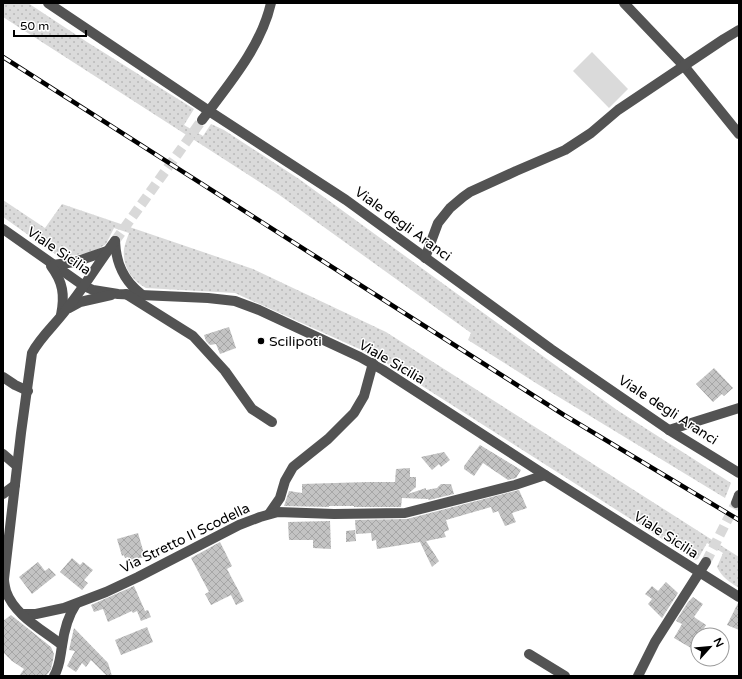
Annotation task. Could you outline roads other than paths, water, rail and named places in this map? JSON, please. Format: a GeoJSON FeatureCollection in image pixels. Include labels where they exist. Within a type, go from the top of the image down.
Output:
{"type":"FeatureCollection","features":[{"type":"Feature","properties":{"kind":"street","name":"Viale degli Aranci"},"geometry":{"type":"LineString","coordinates":[[48,3],[209,111],[346,200],[551,349],[669,430],[739,472]]}},
{"type":"Feature","properties":{"kind":"street"},"geometry":{"type":"LineString","coordinates":[[202,120],[249,55],[268,15],[271,3]]}},
{"type":"Feature","properties":{"kind":"street"},"geometry":{"type":"LineString","coordinates":[[624,3],[684,66],[739,134]]}},
{"type":"Feature","properties":{"kind":"street"},"geometry":{"type":"LineString","coordinates":[[425,258],[438,223],[450,208],[463,197],[470,192],[565,150],[591,132],[618,110],[724,38],[739,30]]}},
{"type":"Feature","properties":{"kind":"street","name":"Viale Sicilia"},"geometry":{"type":"LineString","coordinates":[[3,229],[50,263],[84,286],[93,290],[122,294],[223,299],[245,304],[373,363],[545,475],[739,597]]}},
{"type":"Feature","properties":{"kind":"street"},"geometry":{"type":"LineString","coordinates":[[62,645],[22,614],[7,605],[4,578],[5,536],[16,485],[21,433],[28,391],[32,353],[36,345],[84,286],[115,241],[117,261],[121,271],[133,288],[141,294]]}},
{"type":"Feature","properties":{"kind":"street"},"geometry":{"type":"LineString","coordinates":[[50,263],[75,262],[107,251]]}},
{"type":"Feature","properties":{"kind":"street"},"geometry":{"type":"LineString","coordinates":[[50,263],[56,272],[63,290],[64,312]]}},
{"type":"Feature","properties":{"kind":"street"},"geometry":{"type":"LineString","coordinates":[[64,312],[80,302],[122,294],[193,336],[225,371],[252,409],[272,422]]}},
{"type":"Feature","properties":{"kind":"street"},"geometry":{"type":"LineString","coordinates":[[269,514],[278,502],[285,481],[293,467],[328,439],[354,413],[364,396],[373,363]]}},
{"type":"Feature","properties":{"kind":"street"},"geometry":{"type":"LineString","coordinates":[[3,377],[28,391]]}},
{"type":"Feature","properties":{"kind":"street"},"geometry":{"type":"LineString","coordinates":[[669,430],[739,408]]}},
{"type":"Feature","properties":{"kind":"street"},"geometry":{"type":"LineString","coordinates":[[3,454],[17,466]]}},
{"type":"Feature","properties":{"kind":"street","name":"Via Stretto II Scodella"},"geometry":{"type":"LineString","coordinates":[[22,614],[36,614],[76,604],[106,592],[239,526],[269,514],[278,512],[334,514],[405,513],[515,485],[545,475]]}},
{"type":"Feature","properties":{"kind":"street"},"geometry":{"type":"LineString","coordinates":[[3,494],[16,485]]}},
{"type":"Feature","properties":{"kind":"street"},"geometry":{"type":"LineString","coordinates":[[638,676],[655,642],[706,562]]}},
{"type":"Feature","properties":{"kind":"street"},"geometry":{"type":"LineString","coordinates":[[54,676],[60,664],[62,645],[70,613],[76,604]]}},
{"type":"Feature","properties":{"kind":"street"},"geometry":{"type":"LineString","coordinates":[[529,654],[565,676]]}},
{"type":"Feature","properties":{"kind":"tunnel"},"geometry":{"type":"LineString","coordinates":[[115,241],[202,120]]}},
{"type":"Feature","properties":{"kind":"tunnel"},"geometry":{"type":"LineString","coordinates":[[706,562],[736,503]]}},
{"type":"Feature","properties":{"kind":"railway"},"geometry":{"type":"LineString","coordinates":[[3,57],[564,415],[739,520]]}},
{"type":"Feature","properties":{"kind":"place","name":"Scilipoti"},"geometry":{"type":"Point","coordinates":[261,341]}}]}
